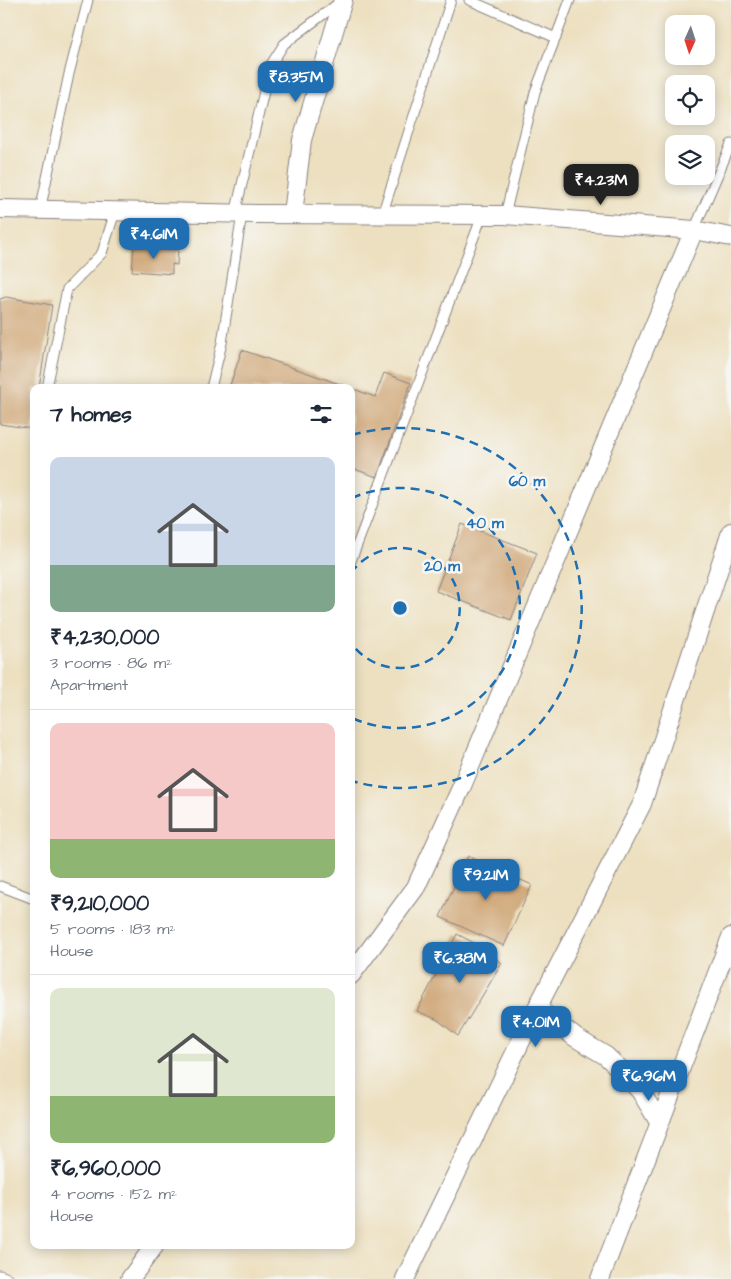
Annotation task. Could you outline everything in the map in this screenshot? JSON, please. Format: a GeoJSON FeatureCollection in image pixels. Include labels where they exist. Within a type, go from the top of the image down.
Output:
{"type":"FeatureCollection","features":[{"type":"Feature","properties":{"kind":"street"},"geometry":{"type":"LineString","coordinates":[[293,214],[302,140],[343,0]]}},
{"type":"Feature","properties":{"kind":"street"},"geometry":{"type":"LineString","coordinates":[[0,209],[239,214],[505,215],[694,230],[731,237]]}},
{"type":"Feature","properties":{"kind":"street"},"geometry":{"type":"LineString","coordinates":[[355,970],[416,887],[466,777],[694,230]]}},
{"type":"Feature","properties":{"kind":"street"},"geometry":{"type":"LineString","coordinates":[[405,1279],[537,1008],[642,804],[731,532]]}},
{"type":"Feature","properties":{"kind":"street"},"geometry":{"type":"LineString","coordinates":[[600,1279],[658,1122],[731,937]]}},
{"type":"Feature","properties":{"kind":"street"},"geometry":{"type":"LineString","coordinates":[[537,1008],[576,1038],[606,1056],[622,1071],[641,1092],[658,1122]]}},
{"type":"Feature","properties":{"kind":"street"},"geometry":{"type":"LineString","coordinates":[[130,1279],[152,1249]]}},
{"type":"Feature","properties":{"kind":"lane"},"geometry":{"type":"LineString","coordinates":[[40,211],[69,74],[88,0]]}},
{"type":"Feature","properties":{"kind":"lane"},"geometry":{"type":"LineString","coordinates":[[212,384],[222,343],[239,214],[273,60],[284,44],[343,0]]}},
{"type":"Feature","properties":{"kind":"lane"},"geometry":{"type":"LineString","coordinates":[[382,215],[451,0]]}},
{"type":"Feature","properties":{"kind":"lane"},"geometry":{"type":"LineString","coordinates":[[469,0],[556,38]]}},
{"type":"Feature","properties":{"kind":"lane"},"geometry":{"type":"LineString","coordinates":[[505,215],[528,118],[570,0]]}},
{"type":"Feature","properties":{"kind":"lane"},"geometry":{"type":"LineString","coordinates":[[694,230],[731,144]]}},
{"type":"Feature","properties":{"kind":"lane"},"geometry":{"type":"LineString","coordinates":[[48,384],[67,289],[102,253],[115,212]]}},
{"type":"Feature","properties":{"kind":"lane"},"geometry":{"type":"LineString","coordinates":[[355,550],[482,216]]}},
{"type":"Feature","properties":{"kind":"lane"},"geometry":{"type":"LineString","coordinates":[[0,886],[30,897]]}},
{"type":"Feature","properties":{"kind":"lane"},"geometry":{"type":"LineString","coordinates":[[0,1275],[10,1279]]}},
{"type":"Feature","properties":{"kind":"building"},"geometry":{"type":"Polygon","coordinates":[[[134,246],[178,250],[177,265],[172,264],[172,274],[132,271],[134,246]]]}},
{"type":"Feature","properties":{"kind":"building"},"geometry":{"type":"Polygon","coordinates":[[[6,297],[52,305],[40,384],[30,384],[30,429],[0,424],[0,299],[6,297]]]}},
{"type":"Feature","properties":{"kind":"building"},"geometry":{"type":"Polygon","coordinates":[[[242,350],[339,384],[230,384],[242,350]]]}},
{"type":"Feature","properties":{"kind":"building"},"geometry":{"type":"Polygon","coordinates":[[[384,373],[411,383],[377,477],[355,469],[355,390],[375,397],[384,373]]]}},
{"type":"Feature","properties":{"kind":"building"},"geometry":{"type":"Polygon","coordinates":[[[462,524],[537,553],[511,620],[436,591],[462,524]]]}},
{"type":"Feature","properties":{"kind":"building"},"geometry":{"type":"Polygon","coordinates":[[[468,856],[532,885],[504,946],[440,917],[468,856]]]}},
{"type":"Feature","properties":{"kind":"building"},"geometry":{"type":"Polygon","coordinates":[[[457,934],[482,947],[502,963],[458,1036],[438,1020],[417,1011],[457,934]]]}}]}
